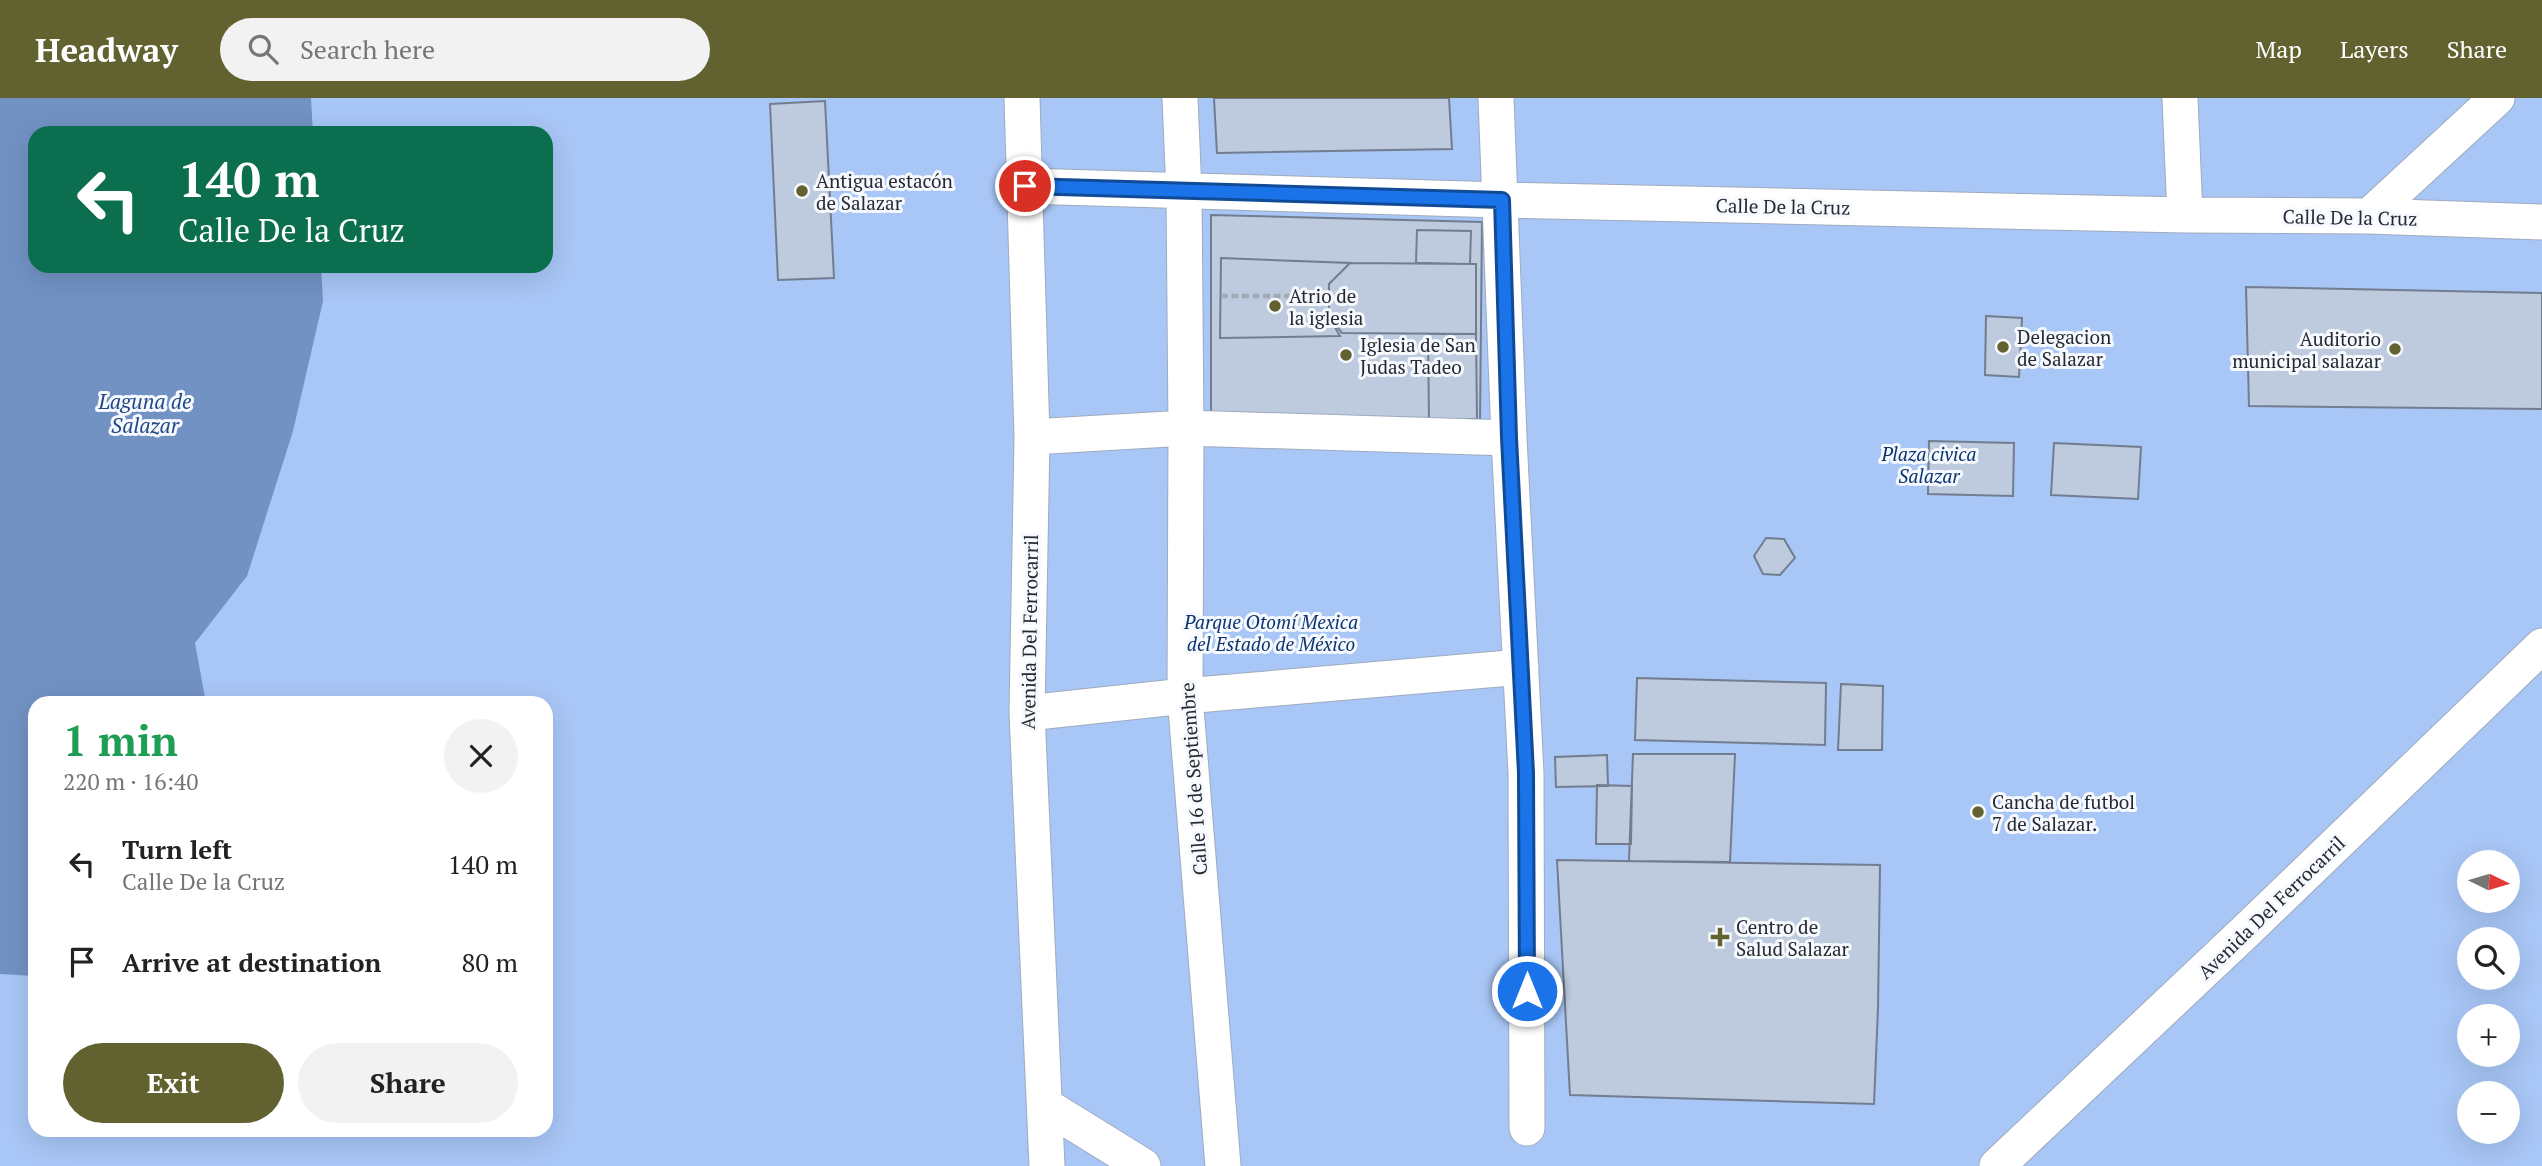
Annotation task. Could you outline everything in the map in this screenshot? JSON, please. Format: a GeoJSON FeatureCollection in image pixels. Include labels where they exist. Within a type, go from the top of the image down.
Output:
{"type":"FeatureCollection","features":[{"type":"Feature","properties":{"kind":"street","name":"Avenida Del Ferrocarril"},"geometry":{"type":"LineString","coordinates":[[1022,98],[1032,437],[1027,713],[1047,1166]]}},
{"type":"Feature","properties":{"kind":"street","name":"Calle 16 de Septiembre"},"geometry":{"type":"LineString","coordinates":[[1180,98],[1185,296],[1185,696],[1223,1166]]}},
{"type":"Feature","properties":{"kind":"street"},"geometry":{"type":"LineString","coordinates":[[1496,98],[1509,438],[1526,773],[1527,1128]]}},
{"type":"Feature","properties":{"kind":"street"},"geometry":{"type":"LineString","coordinates":[[2180,98],[2185,215]]}},
{"type":"Feature","properties":{"kind":"street"},"geometry":{"type":"LineString","coordinates":[[2368,216],[2497,98]]}},
{"type":"Feature","properties":{"kind":"street","name":"Calle De la Cruz"},"geometry":{"type":"LineString","coordinates":[[1025,186],[1502,200],[2185,215],[2368,216],[2542,222]]}},
{"type":"Feature","properties":{"kind":"street"},"geometry":{"type":"LineString","coordinates":[[1032,437],[1186,428],[1509,438]]}},
{"type":"Feature","properties":{"kind":"street","name":"Avenida Del Ferrocarril"},"geometry":{"type":"LineString","coordinates":[[1997,1166],[2528,677],[2542,646]]}},
{"type":"Feature","properties":{"kind":"street"},"geometry":{"type":"LineString","coordinates":[[1027,713],[1185,696],[1521,667]]}},
{"type":"Feature","properties":{"kind":"street"},"geometry":{"type":"LineString","coordinates":[[1046,1106],[1143,1166]]}},
{"type":"Feature","properties":{"kind":"path"},"geometry":{"type":"LineString","coordinates":[[1185,296],[1329,296]]}},
{"type":"Feature","properties":{"kind":"green space","name":"Parque Otomí Mexica del Estado de México"},"geometry":{"type":"Polygon","coordinates":[[[0,98],[2542,98],[2542,1166],[0,1166],[0,98]]]}},
{"type":"Feature","properties":{"kind":"water","name":"Laguna de Salazar"},"geometry":{"type":"Polygon","coordinates":[[[0,98],[311,98],[313,126],[28,126],[28,273],[321,273],[323,301],[293,431],[247,576],[195,643],[205,696],[28,696],[28,976],[0,974],[0,98]]]}},
{"type":"Feature","properties":{"kind":"building"},"geometry":{"type":"Polygon","coordinates":[[[1214,98],[1449,98],[1452,149],[1217,153],[1214,98]]]}},
{"type":"Feature","properties":{"kind":"building","name":"Antigua estacón de Salazar"},"geometry":{"type":"Polygon","coordinates":[[[825,101],[834,278],[778,280],[770,104],[825,101]]]}},
{"type":"Feature","properties":{"kind":"building","name":"Iglesia de San Judas Tadeo"},"geometry":{"type":"Polygon","coordinates":[[[1211,215],[1482,222],[1480,422],[1211,413],[1211,215]]]}},
{"type":"Feature","properties":{"kind":"building"},"geometry":{"type":"Polygon","coordinates":[[[1417,230],[1471,231],[1470,264],[1416,263],[1417,230]]]}},
{"type":"Feature","properties":{"kind":"building","name":"Atrio de la iglesia"},"geometry":{"type":"Polygon","coordinates":[[[1221,258],[1350,263],[1329,284],[1329,317],[1340,336],[1220,338],[1221,258]]]}},
{"type":"Feature","properties":{"kind":"building","name":"Iglesia de San Judas Tadeo"},"geometry":{"type":"Polygon","coordinates":[[[1350,263],[1476,264],[1476,334],[1342,333],[1329,317],[1329,284],[1350,263]]]}},
{"type":"Feature","properties":{"kind":"building","name":"Auditorio municipal salazar"},"geometry":{"type":"Polygon","coordinates":[[[2246,287],[2542,293],[2542,409],[2249,406],[2246,287]]]}},
{"type":"Feature","properties":{"kind":"building","name":"Delegacion de Salazar"},"geometry":{"type":"Polygon","coordinates":[[[1986,316],[2022,318],[2019,377],[1985,375],[1986,316]]]}},
{"type":"Feature","properties":{"kind":"building"},"geometry":{"type":"Polygon","coordinates":[[[1428,334],[1476,334],[1477,419],[1429,419],[1428,334]]]}},
{"type":"Feature","properties":{"kind":"building"},"geometry":{"type":"Polygon","coordinates":[[[1929,441],[2014,443],[2013,496],[1928,494],[1929,441]]]}},
{"type":"Feature","properties":{"kind":"building"},"geometry":{"type":"Polygon","coordinates":[[[2054,443],[2141,447],[2138,499],[2051,495],[2054,443]]]}},
{"type":"Feature","properties":{"kind":"building"},"geometry":{"type":"Polygon","coordinates":[[[1766,538],[1784,539],[1795,558],[1780,575],[1763,574],[1754,556],[1766,538]]]}},
{"type":"Feature","properties":{"kind":"building"},"geometry":{"type":"Polygon","coordinates":[[[1637,678],[1826,683],[1825,745],[1635,740],[1637,678]]]}},
{"type":"Feature","properties":{"kind":"building"},"geometry":{"type":"Polygon","coordinates":[[[1841,684],[1883,686],[1882,750],[1838,750],[1841,684]]]}},
{"type":"Feature","properties":{"kind":"building"},"geometry":{"type":"Polygon","coordinates":[[[1633,754],[1735,754],[1730,862],[1629,861],[1633,754]]]}},
{"type":"Feature","properties":{"kind":"building"},"geometry":{"type":"Polygon","coordinates":[[[1607,755],[1608,786],[1556,787],[1555,757],[1607,755]]]}},
{"type":"Feature","properties":{"kind":"building"},"geometry":{"type":"Polygon","coordinates":[[[1597,785],[1632,786],[1631,844],[1596,844],[1597,785]]]}},
{"type":"Feature","properties":{"kind":"building","name":"Centro de Salud Salazar"},"geometry":{"type":"Polygon","coordinates":[[[1557,860],[1880,865],[1874,1104],[1570,1095],[1557,860]]]}},
{"type":"Feature","properties":{"kind":"place","name":"Antigua estacón de Salazar"},"geometry":{"type":"Point","coordinates":[802,191]}},
{"type":"Feature","properties":{"kind":"place","name":"Atrio de la iglesia"},"geometry":{"type":"Point","coordinates":[1275,306]}},
{"type":"Feature","properties":{"kind":"place","name":"Delegacion de Salazar"},"geometry":{"type":"Point","coordinates":[2003,347]}},
{"type":"Feature","properties":{"kind":"place","name":"Auditorio municipal salazar"},"geometry":{"type":"Point","coordinates":[2395,349]}},
{"type":"Feature","properties":{"kind":"place","name":"Iglesia de San Judas Tadeo"},"geometry":{"type":"Point","coordinates":[1346,355]}},
{"type":"Feature","properties":{"kind":"place","name":"Cancha de futbol 7 de Salazar."},"geometry":{"type":"Point","coordinates":[1978,812]}},
{"type":"Feature","properties":{"kind":"place","name":"Centro de Salud Salazar"},"geometry":{"type":"Point","coordinates":[1720,937]}},
{"type":"Feature","properties":{"kind":"route"},"geometry":{"type":"LineString","coordinates":[[1025,186],[1502,200],[1509,438],[1526,773],[1527,991]]}},
{"type":"Feature","properties":{"kind":"park label","name":"Plaza civica Salazar"},"geometry":{"type":"Point","coordinates":[1929,464]}}]}
